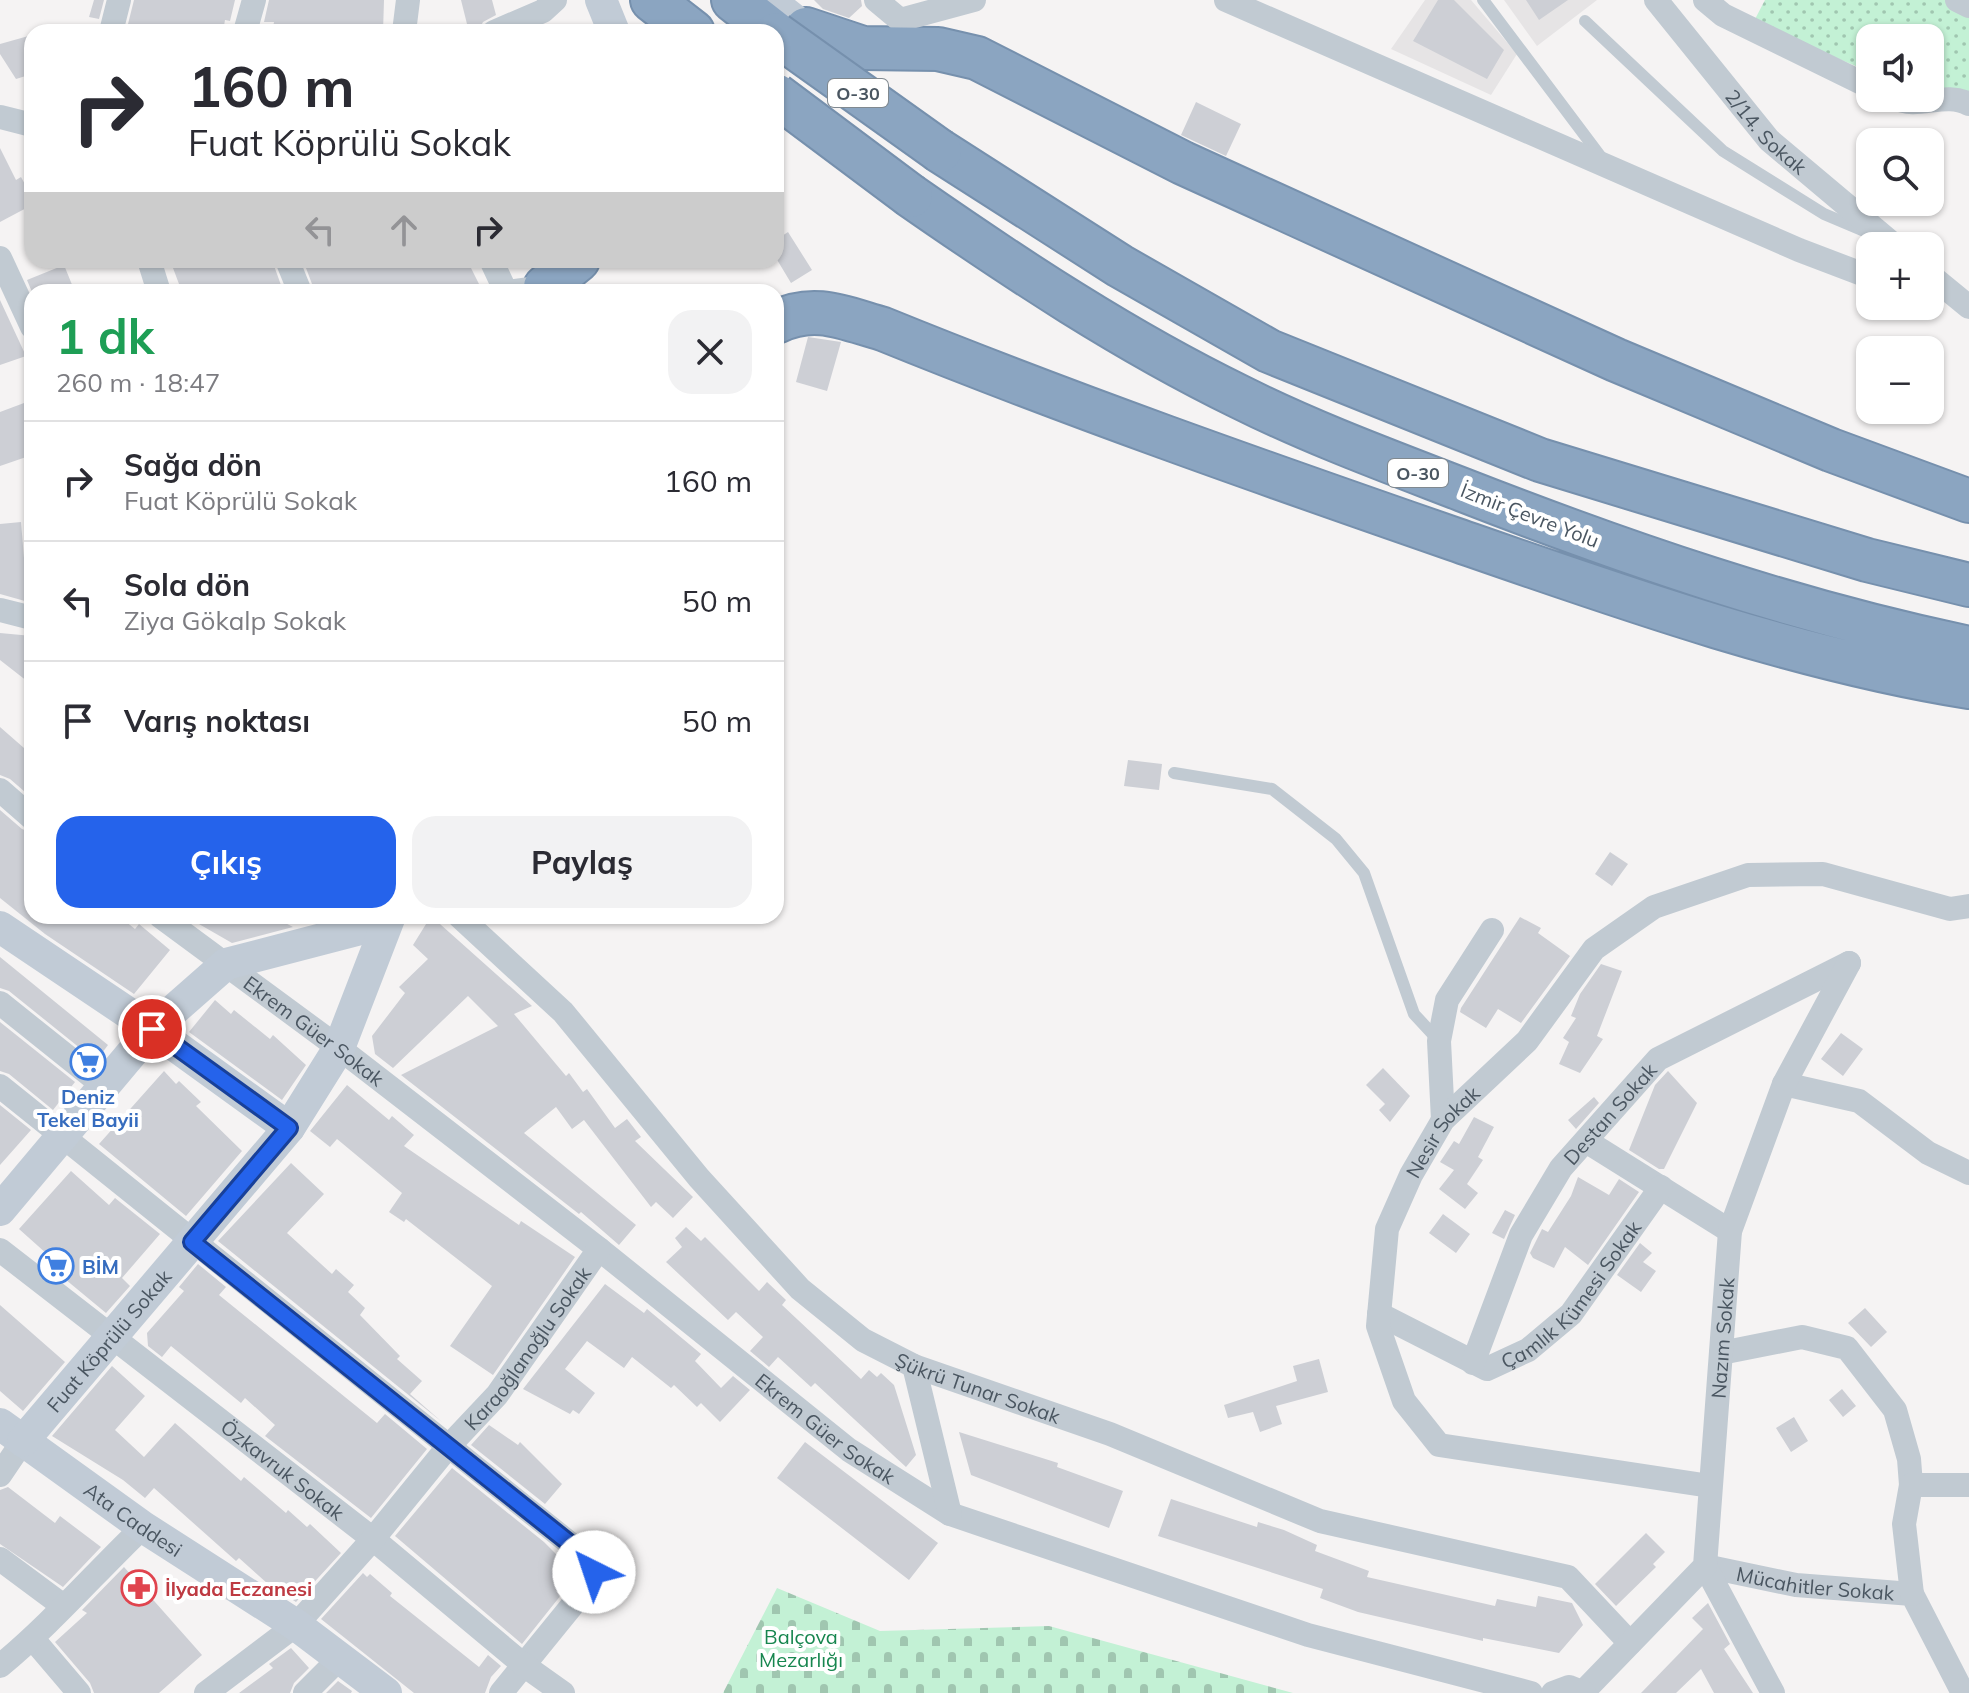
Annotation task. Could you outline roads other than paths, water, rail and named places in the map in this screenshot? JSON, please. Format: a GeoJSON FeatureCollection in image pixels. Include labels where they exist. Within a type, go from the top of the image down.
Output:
{"type":"FeatureCollection","features":[{"type":"Feature","properties":{"kind":"highway"},"geometry":{"type":"LineString","coordinates":[[652,0],[683,24]]}},
{"type":"Feature","properties":{"kind":"highway","name":"O-30"},"geometry":{"type":"LineString","coordinates":[[733,0],[772,24]]}},
{"type":"Feature","properties":{"kind":"highway"},"geometry":{"type":"LineString","coordinates":[[785,32],[863,48],[938,49],[977,58],[1183,163],[1616,360],[1831,450],[1969,501]]}},
{"type":"Feature","properties":{"kind":"highway","name":"O-30"},"geometry":{"type":"LineString","coordinates":[[785,32],[940,151],[1120,266],[1269,351],[1540,460],[1867,560],[1969,585]]}},
{"type":"Feature","properties":{"kind":"highway"},"geometry":{"type":"LineString","coordinates":[[784,102],[847,71],[916,50]]}},
{"type":"Feature","properties":{"kind":"highway","name":"İzmir Çevre Yolu"},"geometry":{"type":"LineString","coordinates":[[784,101],[911,196],[1031,279],[1240,397],[1376,456],[1572,533],[1729,585],[1969,648]]}},
{"type":"Feature","properties":{"kind":"highway"},"geometry":{"type":"LineString","coordinates":[[533,284],[563,268]]}},
{"type":"Feature","properties":{"kind":"highway"},"geometry":{"type":"LineString","coordinates":[[784,318],[820,311],[883,329],[1305,488],[1562,576],[1906,677],[1969,687]]}},
{"type":"Feature","properties":{"kind":"main road"},"geometry":{"type":"LineString","coordinates":[[601,0],[611,24]]}},
{"type":"Feature","properties":{"kind":"main road"},"geometry":{"type":"LineString","coordinates":[[769,0],[781,24]]}},
{"type":"Feature","properties":{"kind":"main road","name":"Ekrem Güer Sokak"},"geometry":{"type":"LineString","coordinates":[[226,964],[373,924]]}},
{"type":"Feature","properties":{"kind":"main road","name":"Fuat Köprülü Sokak"},"geometry":{"type":"LineString","coordinates":[[12,1432],[111,1337],[289,1128],[339,1048],[387,924]]}},
{"type":"Feature","properties":{"kind":"main road"},"geometry":{"type":"LineString","coordinates":[[0,927],[152,1029],[289,1128]]}},
{"type":"Feature","properties":{"kind":"main road"},"geometry":{"type":"LineString","coordinates":[[0,1210],[152,1029],[226,964]]}},
{"type":"Feature","properties":{"kind":"main road","name":"Ata Caddesi"},"geometry":{"type":"LineString","coordinates":[[12,1432],[143,1527],[296,1625],[386,1693]]}},
{"type":"Feature","properties":{"kind":"street"},"geometry":{"type":"LineString","coordinates":[[113,24],[119,0]]}},
{"type":"Feature","properties":{"kind":"street"},"geometry":{"type":"LineString","coordinates":[[247,24],[254,0]]}},
{"type":"Feature","properties":{"kind":"street"},"geometry":{"type":"LineString","coordinates":[[405,24],[408,0]]}},
{"type":"Feature","properties":{"kind":"street"},"geometry":{"type":"LineString","coordinates":[[876,0],[900,20],[974,0]]}},
{"type":"Feature","properties":{"kind":"street"},"geometry":{"type":"LineString","coordinates":[[1226,0],[1799,250],[1856,272]]}},
{"type":"Feature","properties":{"kind":"street","name":"2/14. Sokak"},"geometry":{"type":"LineString","coordinates":[[1656,0],[1769,140],[1879,232]]}},
{"type":"Feature","properties":{"kind":"street"},"geometry":{"type":"LineString","coordinates":[[1705,0],[1723,15],[1856,80]]}},
{"type":"Feature","properties":{"kind":"street"},"geometry":{"type":"LineString","coordinates":[[1957,0],[1969,6]]}},
{"type":"Feature","properties":{"kind":"street"},"geometry":{"type":"LineString","coordinates":[[510,24],[549,5]]}},
{"type":"Feature","properties":{"kind":"street"},"geometry":{"type":"LineString","coordinates":[[1944,99],[1955,97],[1969,104]]}},
{"type":"Feature","properties":{"kind":"street"},"geometry":{"type":"LineString","coordinates":[[0,117],[24,123]]}},
{"type":"Feature","properties":{"kind":"street"},"geometry":{"type":"LineString","coordinates":[[0,258],[24,310]]}},
{"type":"Feature","properties":{"kind":"street"},"geometry":{"type":"LineString","coordinates":[[504,268],[529,284]]}},
{"type":"Feature","properties":{"kind":"street"},"geometry":{"type":"LineString","coordinates":[[1944,286],[1969,307]]}},
{"type":"Feature","properties":{"kind":"street"},"geometry":{"type":"LineString","coordinates":[[1944,305],[1969,314]]}},
{"type":"Feature","properties":{"kind":"street"},"geometry":{"type":"LineString","coordinates":[[0,610],[24,616]]}},
{"type":"Feature","properties":{"kind":"street"},"geometry":{"type":"LineString","coordinates":[[0,790],[24,811]]}},
{"type":"Feature","properties":{"kind":"street","name":"Nesir Sokak"},"geometry":{"type":"LineString","coordinates":[[1710,1486],[1439,1445],[1404,1401],[1378,1326],[1387,1229],[1411,1175],[1443,1120],[1527,1041],[1594,949],[1654,907],[1748,875],[1823,874],[1960,907]]}},
{"type":"Feature","properties":{"kind":"street"},"geometry":{"type":"LineString","coordinates":[[1960,907],[1969,928]]}},
{"type":"Feature","properties":{"kind":"street","name":"Ekrem Güer Sokak"},"geometry":{"type":"LineString","coordinates":[[171,924],[339,1048],[599,1249],[849,1450],[950,1514],[1308,1635],[1531,1693]]}},
{"type":"Feature","properties":{"kind":"street","name":"Şükrü Tunar Sokak"},"geometry":{"type":"LineString","coordinates":[[468,924],[563,1012],[699,1178],[800,1289],[863,1340],[914,1366],[1110,1434],[1320,1521],[1568,1577],[1630,1643]]}},
{"type":"Feature","properties":{"kind":"street"},"geometry":{"type":"LineString","coordinates":[[1443,1120],[1439,1041],[1447,1000],[1492,930]]}},
{"type":"Feature","properties":{"kind":"street","name":"Nazım Sokak"},"geometry":{"type":"LineString","coordinates":[[1705,1566],[1730,1231],[1784,1084],[1849,963]]}},
{"type":"Feature","properties":{"kind":"street","name":"Destan Sokak"},"geometry":{"type":"LineString","coordinates":[[1473,1363],[1521,1235],[1561,1168],[1658,1059],[1849,963]]}},
{"type":"Feature","properties":{"kind":"street"},"geometry":{"type":"LineString","coordinates":[[0,1003],[104,1086]]}},
{"type":"Feature","properties":{"kind":"street"},"geometry":{"type":"LineString","coordinates":[[1784,1084],[1859,1101],[1928,1153],[1969,1173]]}},
{"type":"Feature","properties":{"kind":"street"},"geometry":{"type":"LineString","coordinates":[[0,1086],[592,1565],[592,1581],[501,1693]]}},
{"type":"Feature","properties":{"kind":"street"},"geometry":{"type":"LineString","coordinates":[[1586,1141],[1730,1231]]}},
{"type":"Feature","properties":{"kind":"street","name":"Çamlık Kümesi Sokak"},"geometry":{"type":"LineString","coordinates":[[1379,1314],[1487,1369],[1528,1350],[1571,1314],[1661,1187]]}},
{"type":"Feature","properties":{"kind":"street","name":"Karaoğlanoğlu Sokak"},"geometry":{"type":"LineString","coordinates":[[206,1693],[296,1625],[373,1539],[448,1447],[497,1395],[599,1249]]}},
{"type":"Feature","properties":{"kind":"street","name":"Özkavruk Sokak"},"geometry":{"type":"LineString","coordinates":[[0,1250],[373,1539],[525,1666],[563,1693]]}},
{"type":"Feature","properties":{"kind":"street"},"geometry":{"type":"LineString","coordinates":[[1721,1353],[1802,1337],[1847,1348],[1895,1410],[1909,1459],[1911,1485],[1904,1524],[1912,1594]]}},
{"type":"Feature","properties":{"kind":"street"},"geometry":{"type":"LineString","coordinates":[[914,1366],[950,1514]]}},
{"type":"Feature","properties":{"kind":"street"},"geometry":{"type":"LineString","coordinates":[[0,1475],[12,1432]]}},
{"type":"Feature","properties":{"kind":"street"},"geometry":{"type":"LineString","coordinates":[[1911,1485],[1969,1485]]}},
{"type":"Feature","properties":{"kind":"street"},"geometry":{"type":"LineString","coordinates":[[0,1666],[33,1639],[62,1605],[143,1527]]}},
{"type":"Feature","properties":{"kind":"street"},"geometry":{"type":"LineString","coordinates":[[0,1559],[62,1605]]}},
{"type":"Feature","properties":{"kind":"street"},"geometry":{"type":"LineString","coordinates":[[1553,1693],[1569,1687],[1583,1692],[1705,1566],[1773,1693]]}},
{"type":"Feature","properties":{"kind":"street","name":"Mücahitler Sokak"},"geometry":{"type":"LineString","coordinates":[[1705,1566],[1796,1585],[1912,1594],[1963,1693]]}},
{"type":"Feature","properties":{"kind":"street"},"geometry":{"type":"LineString","coordinates":[[33,1639],[79,1693]]}},
{"type":"Feature","properties":{"kind":"street"},"geometry":{"type":"LineString","coordinates":[[305,1693],[339,1659]]}},
{"type":"Feature","properties":{"kind":"lane"},"geometry":{"type":"LineString","coordinates":[[1483,0],[1607,165]]}},
{"type":"Feature","properties":{"kind":"lane"},"geometry":{"type":"LineString","coordinates":[[1585,21],[1723,151],[1824,214],[1865,232]]}},
{"type":"Feature","properties":{"kind":"lane"},"geometry":{"type":"LineString","coordinates":[[1174,773],[1272,789],[1336,839],[1364,873],[1414,1014],[1439,1041]]}},
{"type":"Feature","properties":{"kind":"place","name":"Deniz Tekel Bayii"},"geometry":{"type":"Point","coordinates":[88,1062]}},
{"type":"Feature","properties":{"kind":"place","name":"BİM"},"geometry":{"type":"Point","coordinates":[56,1266]}},
{"type":"Feature","properties":{"kind":"place","name":"İlyada Eczanesi"},"geometry":{"type":"Point","coordinates":[139,1588]}},
{"type":"Feature","properties":{"kind":"park label","name":"Balçova Mezarlığı"},"geometry":{"type":"Point","coordinates":[801,1648]}}]}
